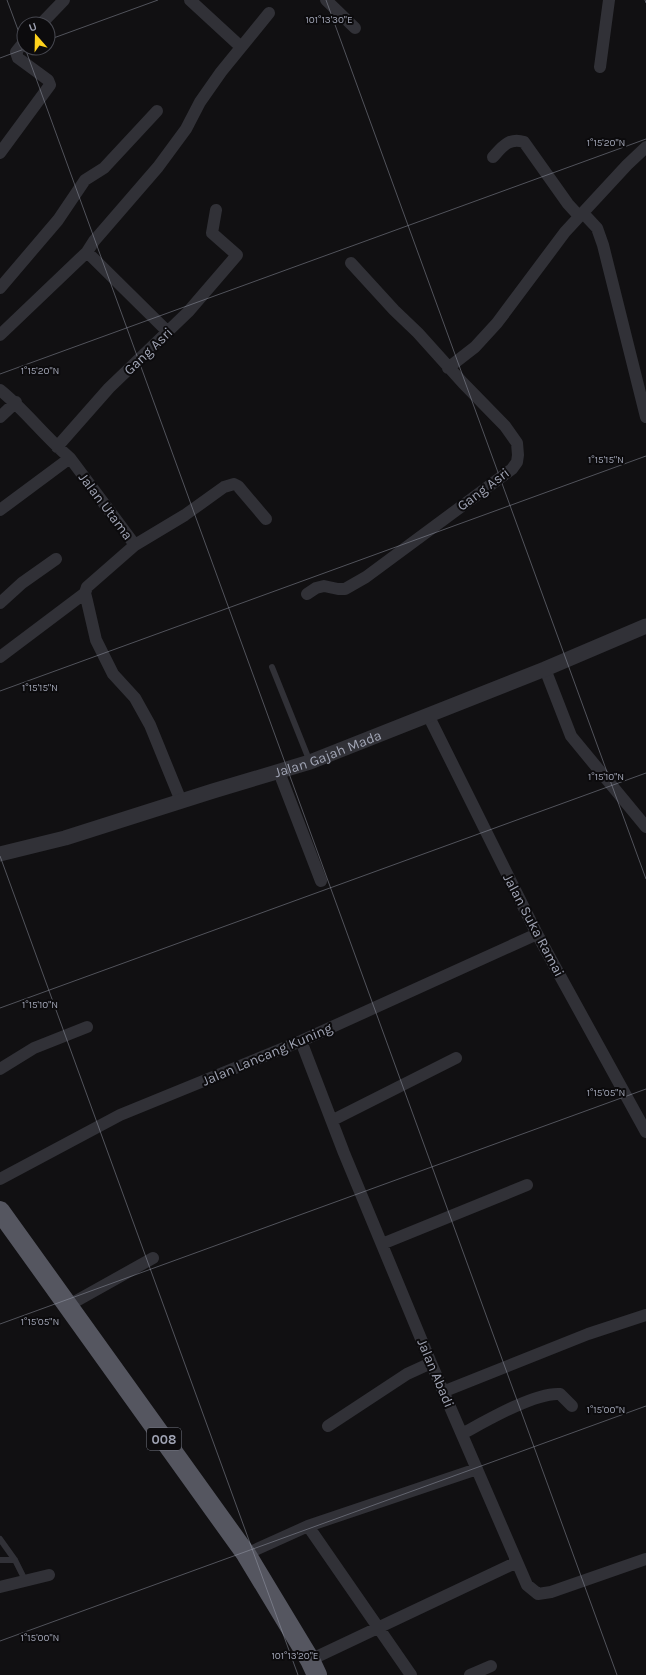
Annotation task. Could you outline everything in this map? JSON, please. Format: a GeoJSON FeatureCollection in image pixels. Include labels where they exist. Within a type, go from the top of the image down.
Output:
{"type":"FeatureCollection","features":[{"type":"Feature","properties":{"kind":"highway","name":"008"},"geometry":{"type":"LineString","coordinates":[[0,1211],[69,1305],[246,1554],[313,1668]]}},
{"type":"Feature","properties":{"kind":"street"},"geometry":{"type":"LineString","coordinates":[[49,16],[64,0]]}},
{"type":"Feature","properties":{"kind":"street"},"geometry":{"type":"LineString","coordinates":[[190,0],[240,47]]}},
{"type":"Feature","properties":{"kind":"street"},"geometry":{"type":"LineString","coordinates":[[326,0],[355,28]]}},
{"type":"Feature","properties":{"kind":"street"},"geometry":{"type":"LineString","coordinates":[[600,67],[609,0]]}},
{"type":"Feature","properties":{"kind":"street"},"geometry":{"type":"LineString","coordinates":[[0,335],[87,252],[158,167],[186,129],[200,102],[240,47],[269,13]]}},
{"type":"Feature","properties":{"kind":"street"},"geometry":{"type":"LineString","coordinates":[[0,154],[50,85],[48,80],[17,56]]}},
{"type":"Feature","properties":{"kind":"street"},"geometry":{"type":"LineString","coordinates":[[0,288],[58,220],[85,180],[104,168],[157,111]]}},
{"type":"Feature","properties":{"kind":"street"},"geometry":{"type":"LineString","coordinates":[[493,157],[506,143],[516,139],[524,142],[568,204],[597,228],[603,245],[646,417]]}},
{"type":"Feature","properties":{"kind":"street"},"geometry":{"type":"LineString","coordinates":[[448,368],[475,347],[497,323],[564,232],[646,147]]}},
{"type":"Feature","properties":{"kind":"street","name":"Gang Asri"},"geometry":{"type":"LineString","coordinates":[[57,447],[109,388],[168,332],[220,276],[237,255],[212,233],[216,210]]}},
{"type":"Feature","properties":{"kind":"street"},"geometry":{"type":"LineString","coordinates":[[87,252],[168,332]]}},
{"type":"Feature","properties":{"kind":"street","name":"Gang Asri"},"geometry":{"type":"LineString","coordinates":[[307,594],[316,588],[324,586],[345,589],[366,577],[512,469],[517,462],[518,455],[517,443],[505,426],[448,368],[418,332],[394,310],[351,263]]}},
{"type":"Feature","properties":{"kind":"street","name":"Jalan Utama"},"geometry":{"type":"LineString","coordinates":[[0,390],[16,402],[57,447],[70,458],[135,546],[92,582],[87,587],[85,593],[0,657]]}},
{"type":"Feature","properties":{"kind":"street"},"geometry":{"type":"LineString","coordinates":[[0,417],[16,402]]}},
{"type":"Feature","properties":{"kind":"street"},"geometry":{"type":"LineString","coordinates":[[0,510],[70,458]]}},
{"type":"Feature","properties":{"kind":"street"},"geometry":{"type":"LineString","coordinates":[[135,546],[185,515],[224,487],[234,484],[238,486],[266,519]]}},
{"type":"Feature","properties":{"kind":"street"},"geometry":{"type":"LineString","coordinates":[[0,603],[22,583],[56,559]]}},
{"type":"Feature","properties":{"kind":"street"},"geometry":{"type":"LineString","coordinates":[[85,593],[96,640],[113,674],[135,698],[150,725],[181,801]]}},
{"type":"Feature","properties":{"kind":"street","name":"Jalan Gajah Mada"},"geometry":{"type":"LineString","coordinates":[[0,854],[65,838],[310,762],[545,669],[646,626]]}},
{"type":"Feature","properties":{"kind":"street"},"geometry":{"type":"LineString","coordinates":[[545,669],[571,736],[646,827]]}},
{"type":"Feature","properties":{"kind":"street","name":"Jalan Suka Ramai"},"geometry":{"type":"LineString","coordinates":[[428,715],[537,934],[646,1132]]}},
{"type":"Feature","properties":{"kind":"street"},"geometry":{"type":"LineString","coordinates":[[278,772],[321,881]]}},
{"type":"Feature","properties":{"kind":"street","name":"Jalan Lancang Kuning"},"geometry":{"type":"LineString","coordinates":[[0,1179],[120,1115],[301,1041],[537,934]]}},
{"type":"Feature","properties":{"kind":"street"},"geometry":{"type":"LineString","coordinates":[[0,1069],[34,1048],[86,1027]]}},
{"type":"Feature","properties":{"kind":"street","name":"Jalan Abadi"},"geometry":{"type":"LineString","coordinates":[[301,1041],[333,1120],[344,1153],[431,1363],[478,1468],[527,1585],[538,1594],[551,1592],[646,1559]]}},
{"type":"Feature","properties":{"kind":"street"},"geometry":{"type":"LineString","coordinates":[[333,1120],[456,1058]]}},
{"type":"Feature","properties":{"kind":"street"},"geometry":{"type":"LineString","coordinates":[[382,1244],[527,1185]]}},
{"type":"Feature","properties":{"kind":"street"},"geometry":{"type":"LineString","coordinates":[[69,1305],[153,1258]]}},
{"type":"Feature","properties":{"kind":"street"},"geometry":{"type":"LineString","coordinates":[[444,1391],[588,1334],[646,1315]]}},
{"type":"Feature","properties":{"kind":"street"},"geometry":{"type":"LineString","coordinates":[[328,1426],[407,1374],[431,1363]]}},
{"type":"Feature","properties":{"kind":"street"},"geometry":{"type":"LineString","coordinates":[[462,1434],[506,1411],[544,1396],[560,1394],[572,1406]]}},
{"type":"Feature","properties":{"kind":"street"},"geometry":{"type":"LineString","coordinates":[[246,1554],[308,1526],[478,1468]]}},
{"type":"Feature","properties":{"kind":"street"},"geometry":{"type":"LineString","coordinates":[[308,1526],[377,1628],[411,1675]]}},
{"type":"Feature","properties":{"kind":"street"},"geometry":{"type":"LineString","coordinates":[[313,1668],[377,1628],[517,1562]]}},
{"type":"Feature","properties":{"kind":"street"},"geometry":{"type":"LineString","coordinates":[[0,1587],[49,1575]]}},
{"type":"Feature","properties":{"kind":"street"},"geometry":{"type":"LineString","coordinates":[[470,1675],[491,1666]]}},
{"type":"Feature","properties":{"kind":"lane"},"geometry":{"type":"LineString","coordinates":[[272,667],[310,762]]}},
{"type":"Feature","properties":{"kind":"lane"},"geometry":{"type":"LineString","coordinates":[[0,1539],[15,1560],[25,1580]]}},
{"type":"Feature","properties":{"kind":"lane"},"geometry":{"type":"LineString","coordinates":[[0,1560],[15,1560]]}}]}
